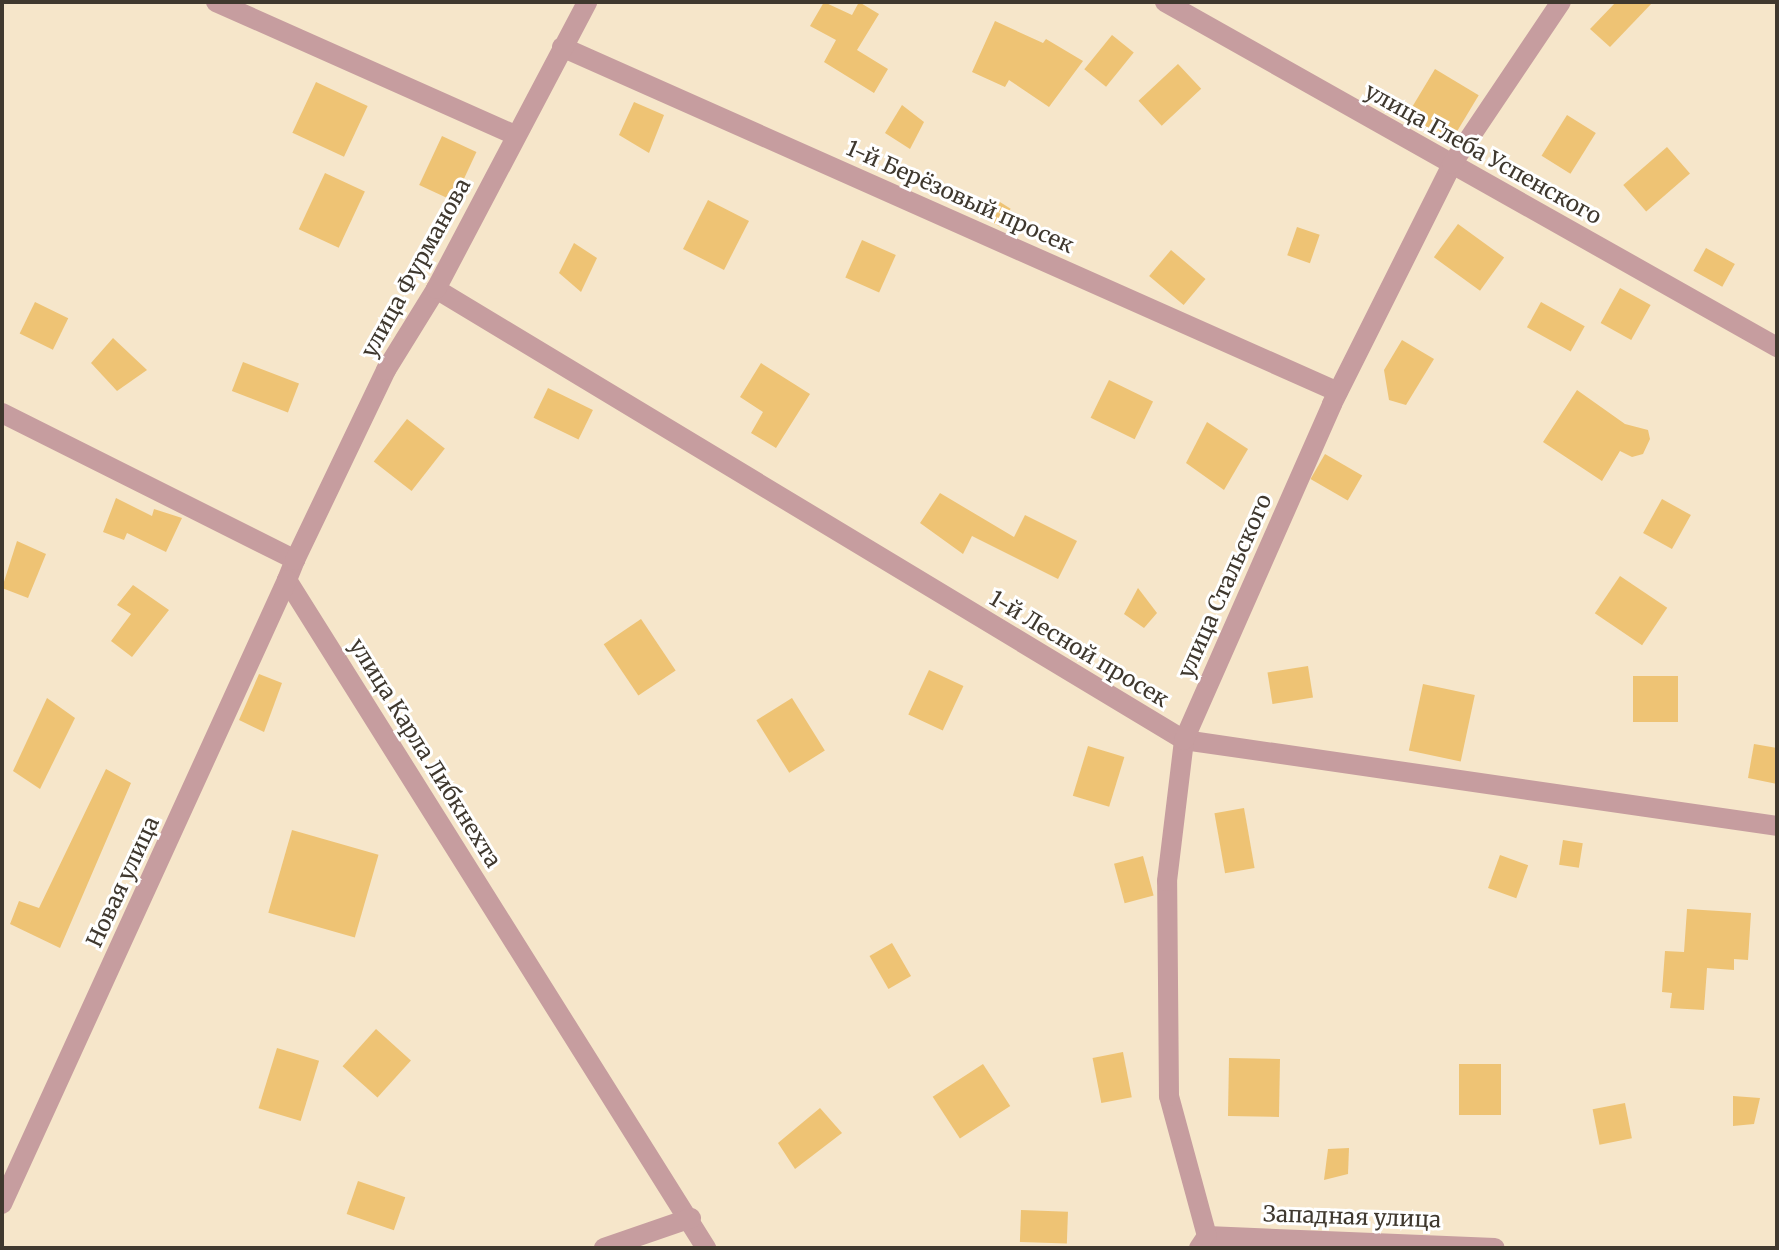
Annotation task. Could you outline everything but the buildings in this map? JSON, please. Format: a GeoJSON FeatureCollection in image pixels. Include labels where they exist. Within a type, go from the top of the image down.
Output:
{"type":"FeatureCollection","features":[{"type":"Feature","properties":{"kind":"street"},"geometry":{"type":"LineString","coordinates":[[216,2],[515,135]]}},
{"type":"Feature","properties":{"kind":"street","name":"улица Фурманова"},"geometry":{"type":"LineString","coordinates":[[295,560],[386,370],[436,289],[587,2]]}},
{"type":"Feature","properties":{"kind":"street","name":"улица Глеба Успенского"},"geometry":{"type":"LineString","coordinates":[[1165,2],[1777,347]]}},
{"type":"Feature","properties":{"kind":"street","name":"улица Стальского"},"geometry":{"type":"LineString","coordinates":[[1203,1242],[1169,1096],[1167,881],[1184,740],[1338,392],[1452,164],[1561,2]]}},
{"type":"Feature","properties":{"kind":"street","name":"1-й Берёзовый просек"},"geometry":{"type":"LineString","coordinates":[[562,47],[1338,392]]}},
{"type":"Feature","properties":{"kind":"street","name":"1-й Лесной просек"},"geometry":{"type":"LineString","coordinates":[[436,289],[1184,740],[1777,826]]}},
{"type":"Feature","properties":{"kind":"street"},"geometry":{"type":"LineString","coordinates":[[2,413],[295,560],[287,580]]}},
{"type":"Feature","properties":{"kind":"street","name":"Новая улица"},"geometry":{"type":"LineString","coordinates":[[2,1204],[287,580]]}},
{"type":"Feature","properties":{"kind":"street","name":"улица Карла Либкнехта"},"geometry":{"type":"LineString","coordinates":[[287,580],[691,1218],[706,1248]]}},
{"type":"Feature","properties":{"kind":"street"},"geometry":{"type":"LineString","coordinates":[[604,1248],[691,1218]]}},
{"type":"Feature","properties":{"kind":"street","name":"Западная улица"},"geometry":{"type":"LineString","coordinates":[[1203,1242],[1495,1248]]}}]}
